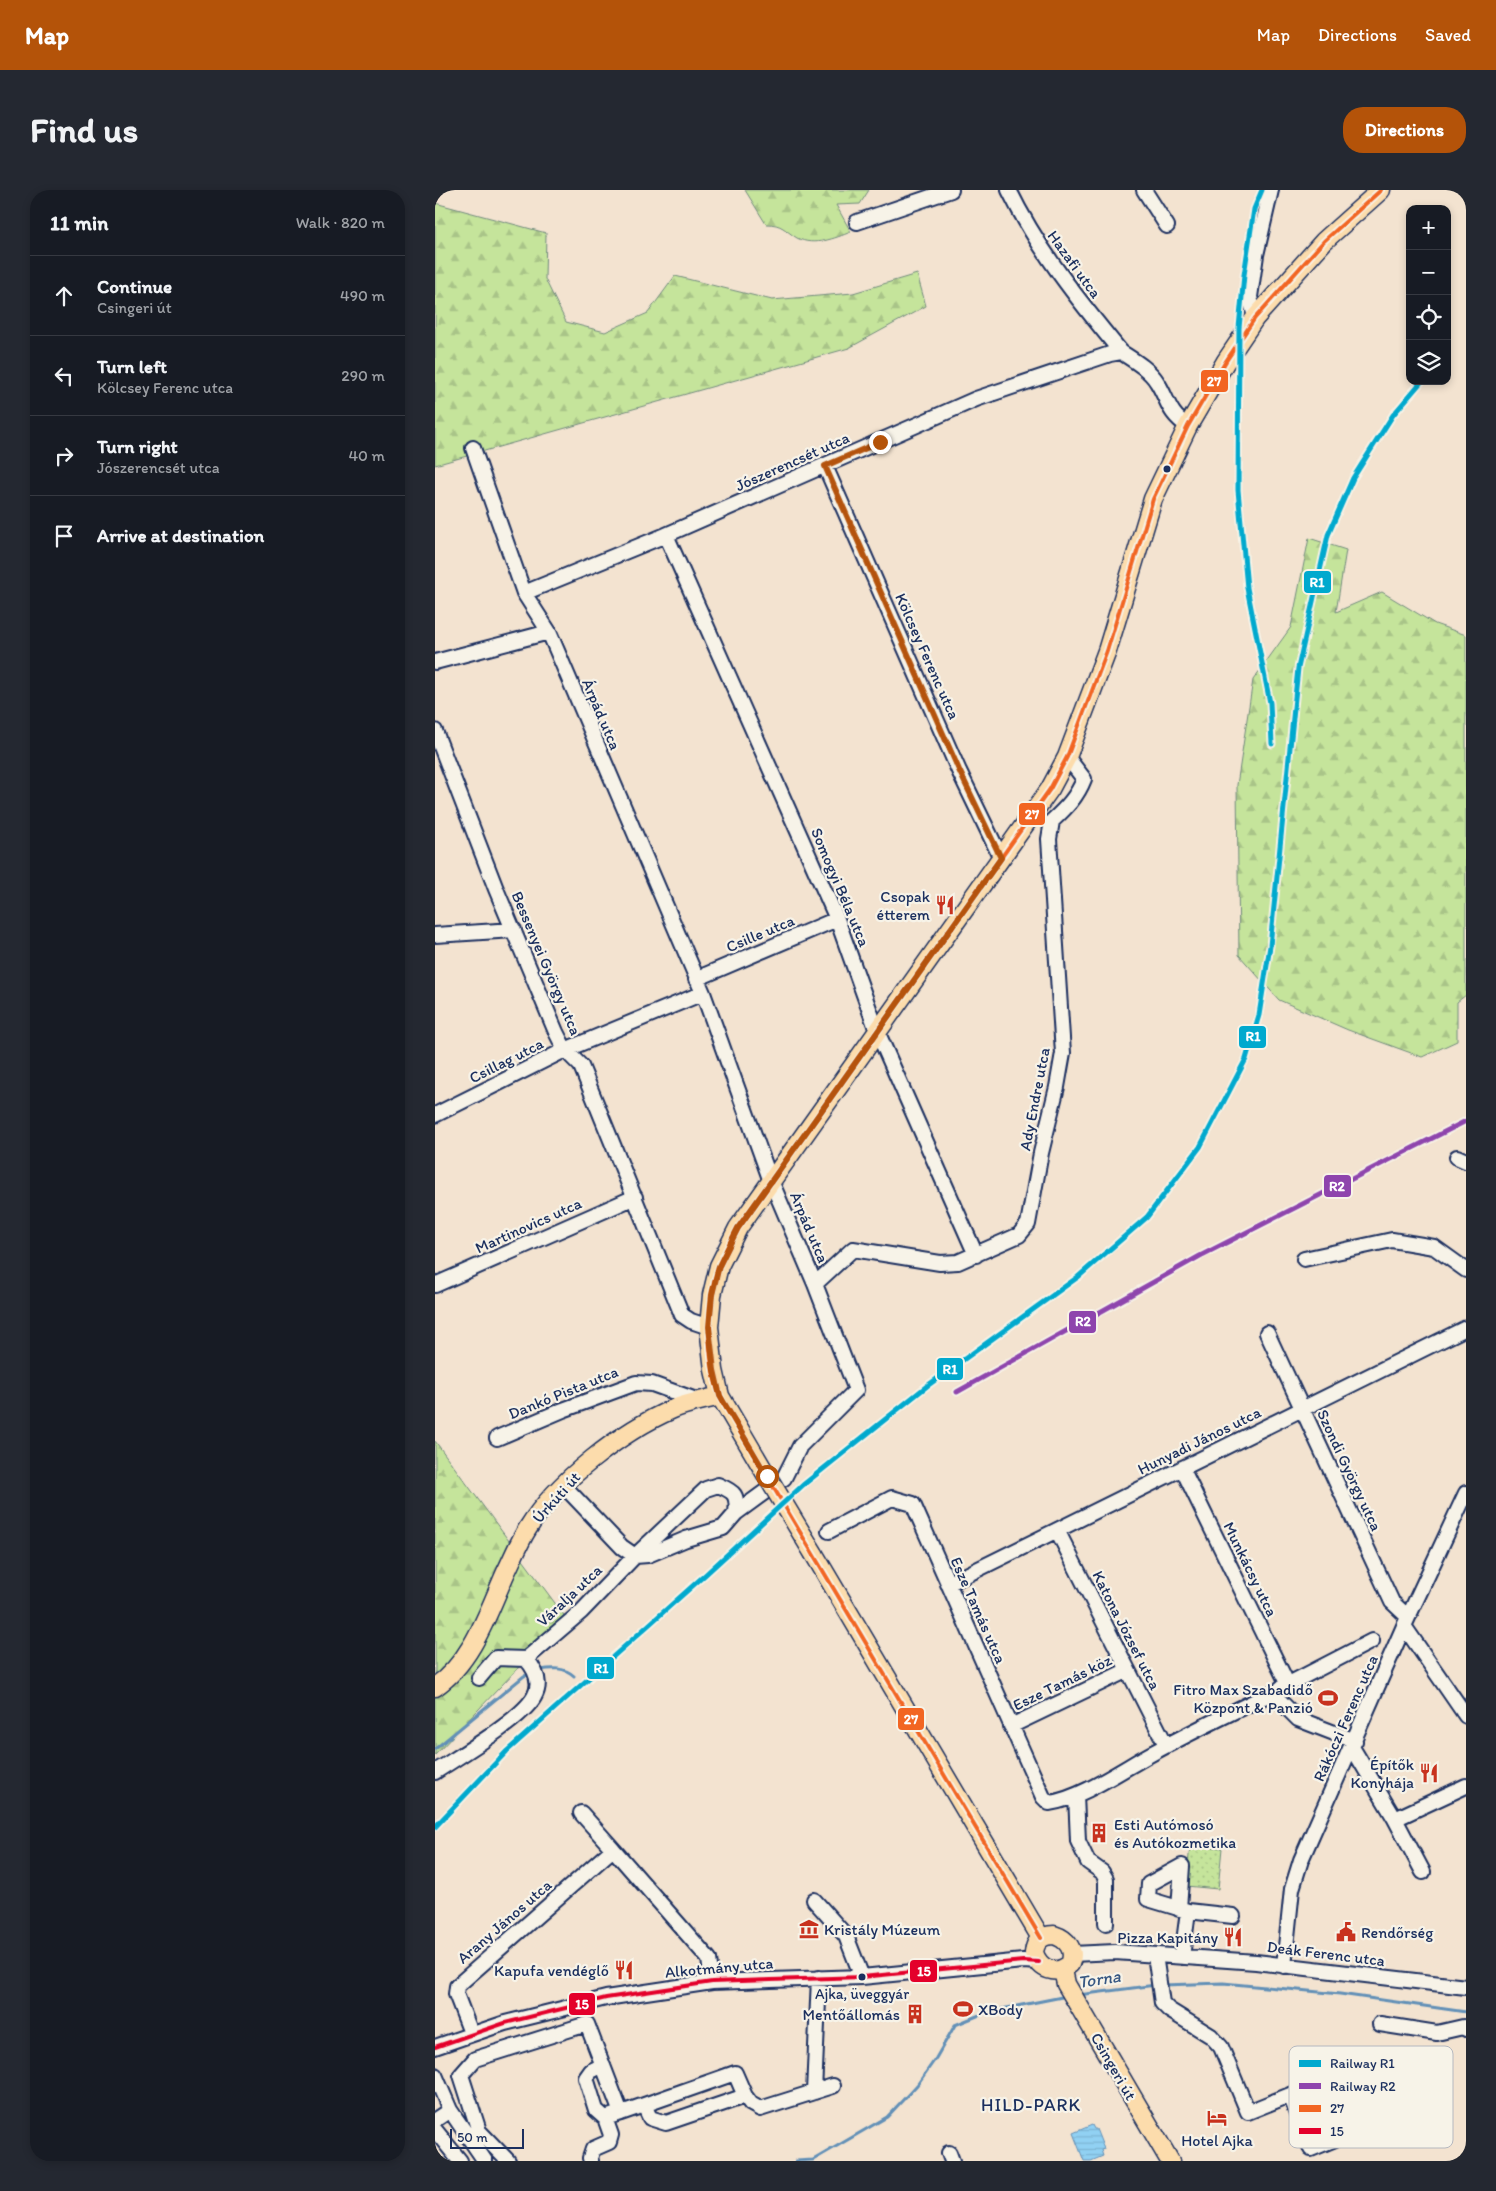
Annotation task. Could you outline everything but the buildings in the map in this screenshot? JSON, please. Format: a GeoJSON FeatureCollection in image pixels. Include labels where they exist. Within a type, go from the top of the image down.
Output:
{"type":"FeatureCollection","features":[{"type":"Feature","properties":{"kind":"main road"},"geometry":{"type":"LineString","coordinates":[[1041,1938],[720,1396],[714,1370],[709,1327],[712,1295],[719,1266],[738,1228],[1051,789],[1067,757],[1107,652],[1153,499],[1188,426],[1226,361],[1255,318],[1324,241],[1381,190]]}},
{"type":"Feature","properties":{"kind":"main road","name":"Úrkúti út"},"geometry":{"type":"LineString","coordinates":[[435,1687],[466,1656],[528,1528],[563,1485],[596,1456],[645,1422],[674,1408],[720,1396]]}},
{"type":"Feature","properties":{"kind":"main road"},"geometry":{"type":"LineString","coordinates":[[1049,1935],[1060,1937],[1068,1943],[1072,1954],[1064,1977],[1039,1962],[1034,1953],[1034,1948],[1041,1938],[1049,1935]]}},
{"type":"Feature","properties":{"kind":"main road","name":"Csingeri út"},"geometry":{"type":"LineString","coordinates":[[1064,1977],[1170,2161]]}},
{"type":"Feature","properties":{"kind":"street"},"geometry":{"type":"LineString","coordinates":[[857,222],[951,190]]}},
{"type":"Feature","properties":{"kind":"street","name":"Hazafi utca"},"geometry":{"type":"LineString","coordinates":[[1009,190],[1025,222],[1054,268],[1121,352]]}},
{"type":"Feature","properties":{"kind":"street"},"geometry":{"type":"LineString","coordinates":[[1144,190],[1167,226]]}},
{"type":"Feature","properties":{"kind":"street"},"geometry":{"type":"LineString","coordinates":[[1255,318],[1250,297],[1256,254],[1271,190]]}},
{"type":"Feature","properties":{"kind":"street"},"geometry":{"type":"LineString","coordinates":[[1121,352],[1139,364],[1157,381],[1169,409],[1188,426]]}},
{"type":"Feature","properties":{"kind":"street","name":"Jószerencsét utca"},"geometry":{"type":"LineString","coordinates":[[524,593],[666,535],[977,399],[1053,372],[1121,352]]}},
{"type":"Feature","properties":{"kind":"street","name":"Árpád utca"},"geometry":{"type":"LineString","coordinates":[[473,448],[524,593],[549,632],[703,993],[772,1181],[856,1390],[800,1446],[785,1478],[736,1513]]}},
{"type":"Feature","properties":{"kind":"street","name":"Kölcsey Ferenc utca"},"geometry":{"type":"LineString","coordinates":[[825,466],[955,762],[1001,858]]}},
{"type":"Feature","properties":{"kind":"street","name":"Somogyi Béla utca"},"geometry":{"type":"LineString","coordinates":[[666,535],[837,919],[877,1031],[977,1255]]}},
{"type":"Feature","properties":{"kind":"street"},"geometry":{"type":"LineString","coordinates":[[435,662],[549,632]]}},
{"type":"Feature","properties":{"kind":"street","name":"Bessenyei György utca"},"geometry":{"type":"LineString","coordinates":[[435,731],[556,1032],[565,1050],[581,1066],[682,1314],[691,1321],[709,1327]]}},
{"type":"Feature","properties":{"kind":"street","name":"Ady Endre utca"},"geometry":{"type":"LineString","coordinates":[[815,1284],[853,1249],[940,1263],[958,1262],[1019,1235],[1029,1224],[1041,1153],[1057,1087],[1063,1052],[1049,839],[1052,821],[1069,806],[1080,790],[1084,779],[1067,757]]}},
{"type":"Feature","properties":{"kind":"street","name":"Csille utca"},"geometry":{"type":"LineString","coordinates":[[696,979],[837,919]]}},
{"type":"Feature","properties":{"kind":"street"},"geometry":{"type":"LineString","coordinates":[[435,935],[514,930]]}},
{"type":"Feature","properties":{"kind":"street"},"geometry":{"type":"LineString","coordinates":[[565,1050],[703,993]]}},
{"type":"Feature","properties":{"kind":"street","name":"Csillag utca"},"geometry":{"type":"LineString","coordinates":[[435,1115],[565,1050]]}},
{"type":"Feature","properties":{"kind":"street","name":"Martinovics utca"},"geometry":{"type":"LineString","coordinates":[[435,1285],[635,1197]]}},
{"type":"Feature","properties":{"kind":"street"},"geometry":{"type":"LineString","coordinates":[[1304,1259],[1392,1240],[1434,1247],[1466,1270]]}},
{"type":"Feature","properties":{"kind":"street","name":"Hunyadi János utca"},"geometry":{"type":"LineString","coordinates":[[948,1584],[1466,1328]]}},
{"type":"Feature","properties":{"kind":"street","name":"Szondi György utca"},"geometry":{"type":"LineString","coordinates":[[1267,1333],[1392,1602],[1466,1716]]}},
{"type":"Feature","properties":{"kind":"street","name":"Dankó Pista utca"},"geometry":{"type":"LineString","coordinates":[[497,1438],[563,1410],[636,1383],[652,1384],[699,1401]]}},
{"type":"Feature","properties":{"kind":"street","name":"Munkácsy utca"},"geometry":{"type":"LineString","coordinates":[[1182,1468],[1288,1685]]}},
{"type":"Feature","properties":{"kind":"street"},"geometry":{"type":"LineString","coordinates":[[563,1485],[622,1547],[635,1556],[647,1555],[686,1539],[723,1528],[736,1513]]}},
{"type":"Feature","properties":{"kind":"street","name":"Váralja utca"},"geometry":{"type":"LineString","coordinates":[[526,1659],[581,1612],[635,1556],[706,1489],[718,1485],[734,1494],[737,1501],[736,1513]]}},
{"type":"Feature","properties":{"kind":"street","name":"Esze Tamás utca"},"geometry":{"type":"LineString","coordinates":[[829,1531],[891,1498],[913,1504],[1043,1797],[1049,1803],[1060,1802],[1076,1795]]}},
{"type":"Feature","properties":{"kind":"street","name":"Rákóczi Ferenc utca"},"geometry":{"type":"LineString","coordinates":[[1283,1966],[1292,1889],[1301,1860],[1406,1622],[1464,1503]]}},
{"type":"Feature","properties":{"kind":"street","name":"Katona József utca"},"geometry":{"type":"LineString","coordinates":[[1057,1530],[1166,1746]]}},
{"type":"Feature","properties":{"kind":"street"},"geometry":{"type":"LineString","coordinates":[[1106,1923],[1106,1879],[1102,1872],[1088,1862],[1079,1841],[1076,1795],[1166,1746],[1372,1641]]}},
{"type":"Feature","properties":{"kind":"street"},"geometry":{"type":"LineString","coordinates":[[435,1772],[511,1720],[527,1706],[535,1696],[538,1679],[533,1666],[526,1659],[496,1658],[479,1678]]}},
{"type":"Feature","properties":{"kind":"street","name":"Esze Tamás köz"},"geometry":{"type":"LineString","coordinates":[[1011,1726],[1127,1670]]}},
{"type":"Feature","properties":{"kind":"street"},"geometry":{"type":"LineString","coordinates":[[1271,1693],[1298,1719],[1353,1744],[1423,1872]]}},
{"type":"Feature","properties":{"kind":"street"},"geometry":{"type":"LineString","coordinates":[[1395,1819],[1466,1786]]}},
{"type":"Feature","properties":{"kind":"street"},"geometry":{"type":"LineString","coordinates":[[581,1813],[709,1959],[712,1982]]}},
{"type":"Feature","properties":{"kind":"street","name":"Arany János utca"},"geometry":{"type":"LineString","coordinates":[[471,2034],[456,1994],[457,1986],[613,1849]]}},
{"type":"Feature","properties":{"kind":"street"},"geometry":{"type":"LineString","coordinates":[[814,1900],[846,1936],[862,1977]]}},
{"type":"Feature","properties":{"kind":"street"},"geometry":{"type":"LineString","coordinates":[[1182,1957],[1183,1910],[1233,1916]]}},
{"type":"Feature","properties":{"kind":"street","name":"Deák Ferenc utca"},"geometry":{"type":"LineString","coordinates":[[1072,1954],[1115,1952],[1182,1957],[1283,1966],[1466,1987]]}},
{"type":"Feature","properties":{"kind":"street"},"geometry":{"type":"LineString","coordinates":[[1155,1955],[1162,2003],[1169,2010],[1211,2036],[1221,2047],[1247,2112],[1289,2095]]}},
{"type":"Feature","properties":{"kind":"street","name":"Alkotmány utca"},"geometry":{"type":"LineString","coordinates":[[435,2047],[471,2034],[606,1998],[712,1982],[862,1977],[1023,1961],[1039,1962]]}},
{"type":"Feature","properties":{"kind":"street"},"geometry":{"type":"LineString","coordinates":[[814,2092],[819,1978]]}},
{"type":"Feature","properties":{"kind":"street"},"geometry":{"type":"LineString","coordinates":[[582,2004],[587,2024],[621,2113]]}},
{"type":"Feature","properties":{"kind":"street"},"geometry":{"type":"LineString","coordinates":[[485,2161],[474,2134],[461,2075],[475,2059],[587,2024]]}},
{"type":"Feature","properties":{"kind":"street"},"geometry":{"type":"LineString","coordinates":[[1380,2024],[1437,2034],[1463,2027],[1466,2028]]}},
{"type":"Feature","properties":{"kind":"street"},"geometry":{"type":"LineString","coordinates":[[591,2161],[593,2149],[609,2142],[611,2135],[605,2118],[596,2110],[586,2078],[591,2071],[603,2065]]}},
{"type":"Feature","properties":{"kind":"street"},"geometry":{"type":"LineString","coordinates":[[605,2118],[735,2073],[745,2096],[751,2104],[760,2108],[833,2086]]}},
{"type":"Feature","properties":{"kind":"street"},"geometry":{"type":"LineString","coordinates":[[435,2075],[450,2110],[474,2134],[508,2161]]}},
{"type":"Feature","properties":{"kind":"street"},"geometry":{"type":"LineString","coordinates":[[644,2105],[650,2118],[666,2123],[745,2096]]}},
{"type":"Feature","properties":{"kind":"street"},"geometry":{"type":"LineString","coordinates":[[435,2120],[450,2110]]}},
{"type":"Feature","properties":{"kind":"street"},"geometry":{"type":"LineString","coordinates":[[435,2130],[461,2161]]}},
{"type":"Feature","properties":{"kind":"green space"},"geometry":{"type":"Polygon","coordinates":[[[745,190],[869,190],[860,204],[836,205],[851,232],[824,241],[810,242],[797,238],[780,226],[766,224],[745,190]]]}},
{"type":"Feature","properties":{"kind":"green space"},"geometry":{"type":"Polygon","coordinates":[[[435,203],[546,233],[545,279],[566,322],[605,332],[648,313],[675,276],[772,300],[853,293],[917,274],[926,306],[849,348],[435,465],[435,203]]]}},
{"type":"Feature","properties":{"kind":"green space"},"geometry":{"type":"Polygon","coordinates":[[[1309,538],[1346,550],[1336,612],[1382,592],[1435,624],[1466,635],[1466,995],[1457,1002],[1457,1041],[1422,1057],[1348,1030],[1279,1000],[1239,955],[1237,785],[1253,680],[1291,627],[1309,538]]]}},
{"type":"Feature","properties":{"kind":"green space"},"geometry":{"type":"Polygon","coordinates":[[[435,1441],[566,1618],[435,1755],[435,1441]]]}},
{"type":"Feature","properties":{"kind":"green space"},"geometry":{"type":"Polygon","coordinates":[[[1190,1845],[1222,1848],[1218,1889],[1186,1886],[1190,1845]]]}},
{"type":"Feature","properties":{"kind":"water"},"geometry":{"type":"Polygon","coordinates":[[[1092,2125],[1096,2129],[1104,2149],[1101,2150],[1103,2156],[1091,2161],[1084,2161],[1073,2133],[1092,2125]]]}},
{"type":"Feature","properties":{"kind":"waterway"},"geometry":{"type":"LineString","coordinates":[[540,1670],[562,1670],[574,1676]]}},
{"type":"Feature","properties":{"kind":"waterway"},"geometry":{"type":"LineString","coordinates":[[435,1749],[524,1676],[532,1674]]}},
{"type":"Feature","properties":{"kind":"waterway","name":"Torna"},"geometry":{"type":"LineString","coordinates":[[1163,1985],[1223,1983],[1340,1994],[1466,2012]]}},
{"type":"Feature","properties":{"kind":"waterway","name":"Torna"},"geometry":{"type":"LineString","coordinates":[[1078,1995],[1156,1985]]}},
{"type":"Feature","properties":{"kind":"waterway","name":"Torna"},"geometry":{"type":"LineString","coordinates":[[796,2161],[813,2160],[887,2117],[917,2085],[936,2058],[955,2025],[987,2012],[1067,1996]]}},
{"type":"Feature","properties":{"kind":"rail line","name":"R1"},"geometry":{"type":"LineString","coordinates":[[1262,190],[1254,209],[1244,275],[1239,328],[1238,490],[1247,588],[1270,703],[1272,744]]}},
{"type":"Feature","properties":{"kind":"rail line","name":"R1"},"geometry":{"type":"LineString","coordinates":[[435,1827],[507,1751],[803,1485],[927,1386],[1078,1277],[1147,1217],[1200,1147],[1246,1059],[1259,1015],[1270,946],[1298,668],[1328,535],[1353,478],[1393,415],[1419,385]]}},
{"type":"Feature","properties":{"kind":"rail line","name":"R2"},"geometry":{"type":"LineString","coordinates":[[957,1392],[1200,1256],[1466,1121]]}},
{"type":"Feature","properties":{"kind":"transit line","name":"27"},"geometry":{"type":"LineString","coordinates":[[1041,1938],[724,1404],[714,1373],[709,1336],[714,1281],[721,1261],[738,1228],[1050,789],[1067,757],[1107,651],[1153,499],[1188,426],[1226,361],[1255,318],[1324,241],[1381,190]]}},
{"type":"Feature","properties":{"kind":"transit line","name":"15"},"geometry":{"type":"LineString","coordinates":[[435,2047],[505,2023],[606,1998],[712,1982],[862,1977],[1023,1961],[1039,1962]]}},
{"type":"Feature","properties":{"kind":"place","name":"Csopak étterem"},"geometry":{"type":"Point","coordinates":[945,905]}},
{"type":"Feature","properties":{"kind":"place","name":"Fitro Max Szabadidő Központ & Panzió"},"geometry":{"type":"Point","coordinates":[1328,1698]}},
{"type":"Feature","properties":{"kind":"place","name":"Építők Konyhája"},"geometry":{"type":"Point","coordinates":[1429,1773]}},
{"type":"Feature","properties":{"kind":"place","name":"Esti Autómosó és Autókozmetika"},"geometry":{"type":"Point","coordinates":[1099,1833]}},
{"type":"Feature","properties":{"kind":"place","name":"Kristály Múzeum"},"geometry":{"type":"Point","coordinates":[809,1929]}},
{"type":"Feature","properties":{"kind":"place","name":"Rendőrség"},"geometry":{"type":"Point","coordinates":[1346,1932]}},
{"type":"Feature","properties":{"kind":"place","name":"Pizza Kapitány"},"geometry":{"type":"Point","coordinates":[1233,1937]}},
{"type":"Feature","properties":{"kind":"place","name":"Kapufa vendéglő"},"geometry":{"type":"Point","coordinates":[624,1970]}},
{"type":"Feature","properties":{"kind":"place","name":"Ajka, üveggyár"},"geometry":{"type":"Point","coordinates":[862,1977]}},
{"type":"Feature","properties":{"kind":"place","name":"XBody"},"geometry":{"type":"Point","coordinates":[963,2009]}},
{"type":"Feature","properties":{"kind":"place","name":"Mentőállomás"},"geometry":{"type":"Point","coordinates":[915,2014]}},
{"type":"Feature","properties":{"kind":"place","name":"Hotel Ajka"},"geometry":{"type":"Point","coordinates":[1217,2118]}},
{"type":"Feature","properties":{"kind":"district","name":"HILD-PARK"},"geometry":{"type":"Point","coordinates":[1031,2105]}},
{"type":"Feature","properties":{"kind":"route"},"geometry":{"type":"LineString","coordinates":[[767,1476],[724,1404],[720,1396],[714,1370],[709,1327],[712,1295],[719,1266],[738,1228],[1001,858],[959,770],[825,466],[880,442]]}}]}
